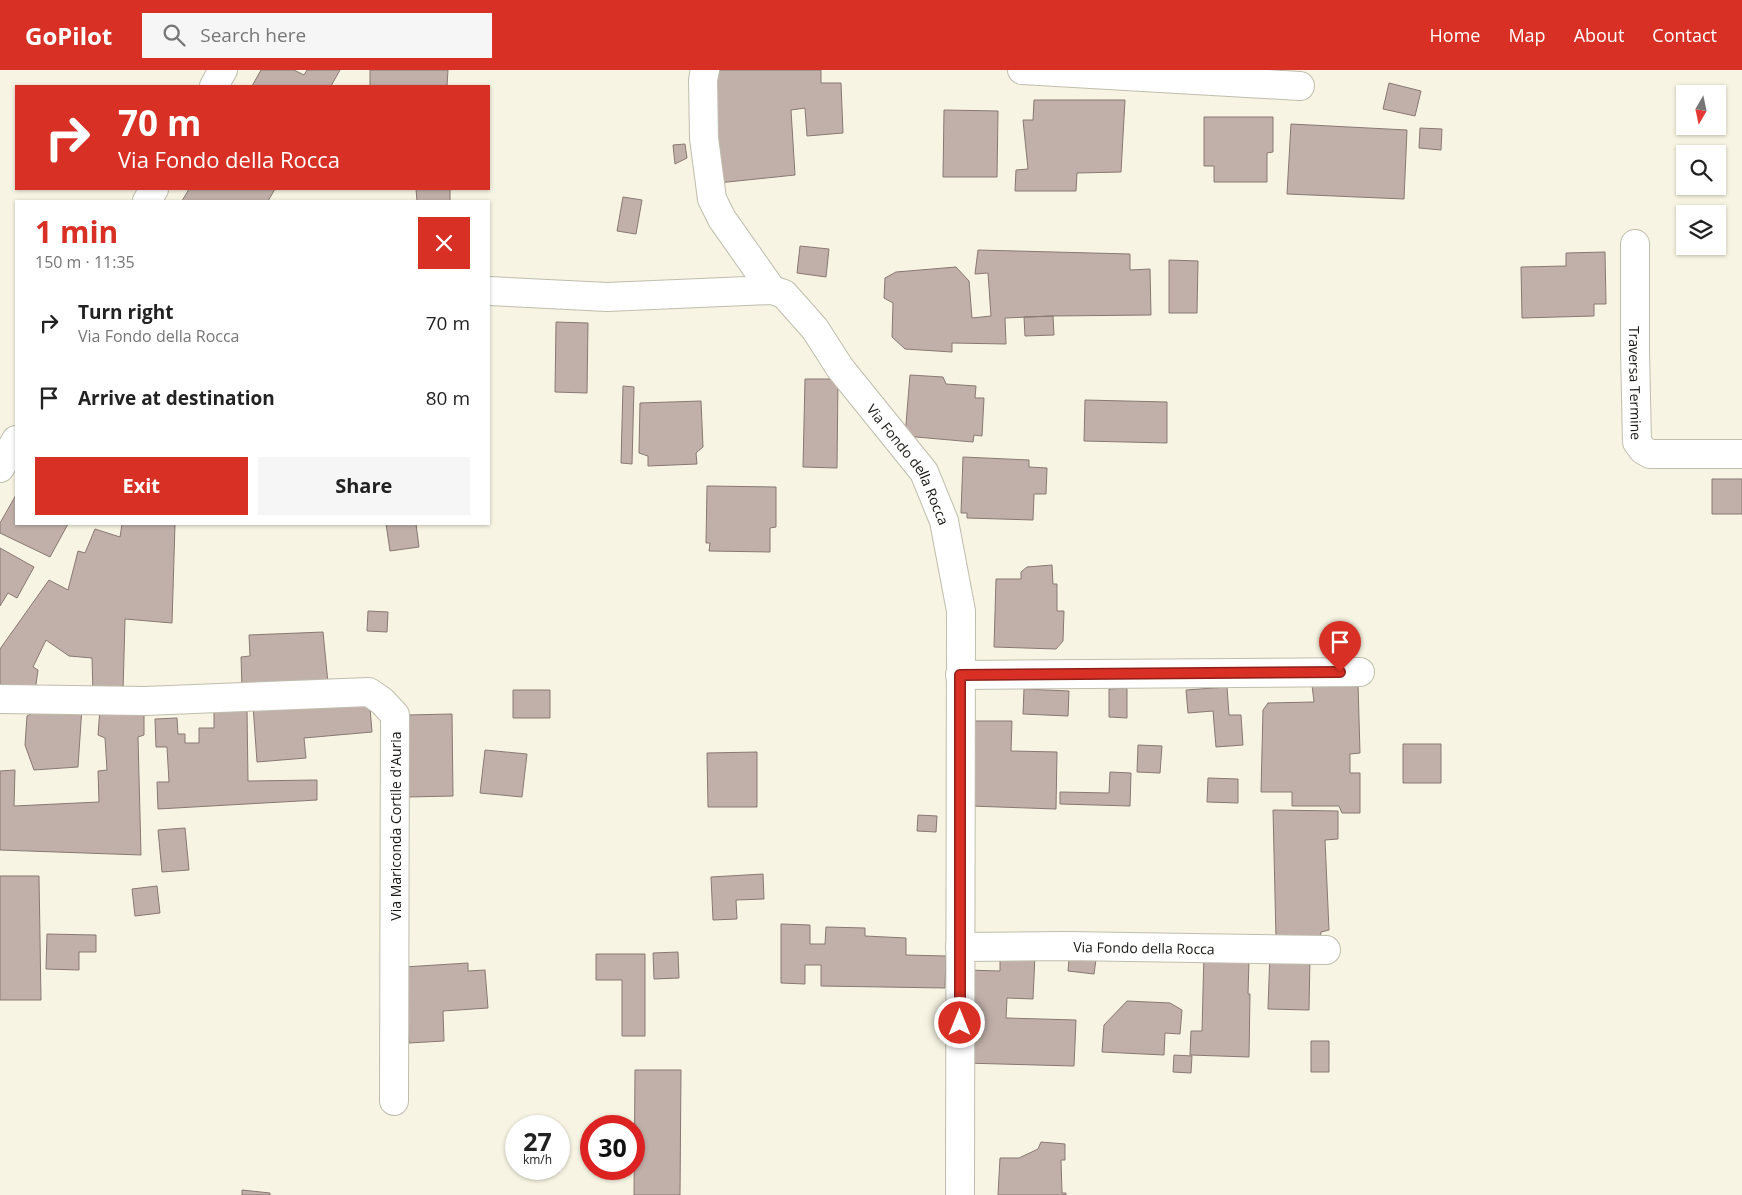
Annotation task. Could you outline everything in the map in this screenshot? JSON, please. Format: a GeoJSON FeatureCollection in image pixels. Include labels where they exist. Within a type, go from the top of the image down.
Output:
{"type":"FeatureCollection","features":[{"type":"Feature","properties":{"kind":"street"},"geometry":{"type":"LineString","coordinates":[[215,85],[223,70]]}},
{"type":"Feature","properties":{"kind":"street","name":"Via Fondo della Rocca"},"geometry":{"type":"LineString","coordinates":[[705,70],[703,80],[704,138],[712,199],[722,219],[772,290],[784,294],[815,329],[840,368],[924,472],[944,522],[961,611],[960,1195]]}},
{"type":"Feature","properties":{"kind":"street"},"geometry":{"type":"LineString","coordinates":[[1022,70],[1300,86]]}},
{"type":"Feature","properties":{"kind":"street","name":"Traversa Termine"},"geometry":{"type":"LineString","coordinates":[[1635,244],[1637,442],[1643,450],[1650,454],[1742,454]]}},
{"type":"Feature","properties":{"kind":"street"},"geometry":{"type":"LineString","coordinates":[[490,291],[607,297],[772,290]]}},
{"type":"Feature","properties":{"kind":"street"},"geometry":{"type":"LineString","coordinates":[[0,468],[15,442]]}},
{"type":"Feature","properties":{"kind":"street"},"geometry":{"type":"LineString","coordinates":[[960,675],[1360,672]]}},
{"type":"Feature","properties":{"kind":"street","name":"Via Mariconda Cortile d'Auria"},"geometry":{"type":"LineString","coordinates":[[0,699],[145,701],[369,692],[382,701],[395,715],[394,1101]]}},
{"type":"Feature","properties":{"kind":"street","name":"Via Fondo della Rocca"},"geometry":{"type":"LineString","coordinates":[[960,947],[1066,946],[1326,950]]}},
{"type":"Feature","properties":{"kind":"building"},"geometry":{"type":"Polygon","coordinates":[[[261,70],[294,70],[304,75],[307,70],[340,70],[332,85],[253,85],[261,70]]]}},
{"type":"Feature","properties":{"kind":"building"},"geometry":{"type":"Polygon","coordinates":[[[370,70],[448,70],[447,85],[370,85],[370,70]]]}},
{"type":"Feature","properties":{"kind":"building"},"geometry":{"type":"Polygon","coordinates":[[[720,70],[821,70],[821,83],[841,83],[843,133],[807,136],[805,108],[791,110],[795,175],[718,183],[711,78],[720,70]]]}},
{"type":"Feature","properties":{"kind":"building"},"geometry":{"type":"Polygon","coordinates":[[[1389,83],[1421,91],[1415,116],[1383,109],[1389,83]]]}},
{"type":"Feature","properties":{"kind":"building"},"geometry":{"type":"Polygon","coordinates":[[[1034,100],[1125,100],[1121,172],[1077,173],[1076,191],[1015,191],[1016,170],[1028,169],[1023,120],[1033,120],[1034,100]]]}},
{"type":"Feature","properties":{"kind":"building"},"geometry":{"type":"Polygon","coordinates":[[[944,110],[998,111],[997,177],[943,177],[944,110]]]}},
{"type":"Feature","properties":{"kind":"building"},"geometry":{"type":"Polygon","coordinates":[[[1204,117],[1273,117],[1273,152],[1267,153],[1267,182],[1214,182],[1214,166],[1204,166],[1204,117]]]}},
{"type":"Feature","properties":{"kind":"building"},"geometry":{"type":"Polygon","coordinates":[[[1291,124],[1407,130],[1404,199],[1287,194],[1291,124]]]}},
{"type":"Feature","properties":{"kind":"building"},"geometry":{"type":"Polygon","coordinates":[[[1420,128],[1442,129],[1441,150],[1419,148],[1420,128]]]}},
{"type":"Feature","properties":{"kind":"building"},"geometry":{"type":"Polygon","coordinates":[[[685,144],[687,158],[675,164],[673,145],[685,144]]]}},
{"type":"Feature","properties":{"kind":"building"},"geometry":{"type":"Polygon","coordinates":[[[188,190],[274,190],[269,200],[183,200],[188,190]]]}},
{"type":"Feature","properties":{"kind":"building"},"geometry":{"type":"Polygon","coordinates":[[[416,190],[450,190],[450,200],[417,200],[416,190]]]}},
{"type":"Feature","properties":{"kind":"building"},"geometry":{"type":"Polygon","coordinates":[[[623,197],[642,200],[636,234],[617,231],[623,197]]]}},
{"type":"Feature","properties":{"kind":"building"},"geometry":{"type":"Polygon","coordinates":[[[800,246],[829,249],[826,277],[797,273],[800,246]]]}},
{"type":"Feature","properties":{"kind":"building"},"geometry":{"type":"Polygon","coordinates":[[[978,250],[1130,254],[1130,270],[1150,269],[1151,315],[1005,318],[1006,344],[952,343],[952,352],[905,349],[892,337],[893,303],[884,298],[885,278],[896,272],[956,267],[969,281],[972,318],[991,316],[988,273],[975,274],[978,250]]]}},
{"type":"Feature","properties":{"kind":"building"},"geometry":{"type":"Polygon","coordinates":[[[1605,252],[1606,304],[1594,304],[1594,316],[1522,318],[1521,267],[1566,266],[1566,253],[1605,252]]]}},
{"type":"Feature","properties":{"kind":"building"},"geometry":{"type":"Polygon","coordinates":[[[1169,260],[1198,261],[1197,313],[1169,313],[1169,260]]]}},
{"type":"Feature","properties":{"kind":"building"},"geometry":{"type":"Polygon","coordinates":[[[1053,316],[1054,335],[1025,336],[1024,317],[1053,316]]]}},
{"type":"Feature","properties":{"kind":"building"},"geometry":{"type":"Polygon","coordinates":[[[556,322],[588,323],[587,393],[555,392],[556,322]]]}},
{"type":"Feature","properties":{"kind":"building"},"geometry":{"type":"Polygon","coordinates":[[[910,375],[943,377],[946,384],[976,386],[975,398],[984,398],[982,436],[974,435],[973,442],[905,436],[910,375]]]}},
{"type":"Feature","properties":{"kind":"building"},"geometry":{"type":"Polygon","coordinates":[[[805,379],[838,379],[837,468],[803,467],[805,379]]]}},
{"type":"Feature","properties":{"kind":"building"},"geometry":{"type":"Polygon","coordinates":[[[623,386],[634,387],[632,464],[621,463],[623,386]]]}},
{"type":"Feature","properties":{"kind":"building"},"geometry":{"type":"Polygon","coordinates":[[[1085,400],[1167,402],[1167,443],[1084,441],[1085,400]]]}},
{"type":"Feature","properties":{"kind":"building"},"geometry":{"type":"Polygon","coordinates":[[[701,401],[703,447],[696,453],[697,464],[648,466],[648,456],[639,453],[640,403],[701,401]]]}},
{"type":"Feature","properties":{"kind":"building"},"geometry":{"type":"Polygon","coordinates":[[[963,457],[1029,460],[1029,467],[1047,468],[1046,494],[1034,494],[1033,520],[967,518],[967,513],[961,513],[963,457]]]}},
{"type":"Feature","properties":{"kind":"building"},"geometry":{"type":"Polygon","coordinates":[[[1712,479],[1742,479],[1742,514],[1712,514],[1712,479]]]}},
{"type":"Feature","properties":{"kind":"building"},"geometry":{"type":"Polygon","coordinates":[[[707,486],[776,487],[776,527],[770,528],[770,552],[709,551],[710,543],[706,543],[707,486]]]}},
{"type":"Feature","properties":{"kind":"building"},"geometry":{"type":"Polygon","coordinates":[[[15,497],[15,525],[67,525],[50,557],[0,533],[0,523],[15,497]]]}},
{"type":"Feature","properties":{"kind":"building"},"geometry":{"type":"Polygon","coordinates":[[[122,525],[175,525],[172,623],[125,619],[123,692],[93,694],[92,658],[69,656],[46,640],[33,667],[38,670],[35,691],[0,691],[0,649],[49,580],[68,590],[78,551],[85,553],[95,529],[120,537],[122,525]]]}},
{"type":"Feature","properties":{"kind":"building"},"geometry":{"type":"Polygon","coordinates":[[[386,525],[416,525],[419,547],[390,551],[386,525]]]}},
{"type":"Feature","properties":{"kind":"building"},"geometry":{"type":"Polygon","coordinates":[[[0,548],[34,567],[17,598],[8,593],[0,606],[0,548]]]}},
{"type":"Feature","properties":{"kind":"building"},"geometry":{"type":"Polygon","coordinates":[[[1052,565],[1053,584],[1057,584],[1057,611],[1064,611],[1063,641],[1056,649],[994,647],[996,579],[1021,579],[1021,572],[1027,567],[1052,565]]]}},
{"type":"Feature","properties":{"kind":"building"},"geometry":{"type":"Polygon","coordinates":[[[368,611],[388,612],[387,632],[367,631],[368,611]]]}},
{"type":"Feature","properties":{"kind":"building"},"geometry":{"type":"Polygon","coordinates":[[[323,632],[328,683],[242,688],[241,657],[250,656],[249,635],[323,632]]]}},
{"type":"Feature","properties":{"kind":"building"},"geometry":{"type":"Polygon","coordinates":[[[1358,683],[1360,753],[1350,754],[1350,773],[1360,773],[1360,813],[1342,813],[1339,806],[1292,806],[1292,792],[1261,792],[1263,710],[1268,703],[1314,702],[1312,685],[1358,683]]]}},
{"type":"Feature","properties":{"kind":"building"},"geometry":{"type":"Polygon","coordinates":[[[1227,687],[1229,715],[1241,715],[1243,745],[1216,747],[1213,711],[1188,713],[1186,690],[1227,687]]]}},
{"type":"Feature","properties":{"kind":"building"},"geometry":{"type":"Polygon","coordinates":[[[1127,688],[1127,718],[1109,717],[1109,689],[1127,688]]]}},
{"type":"Feature","properties":{"kind":"building"},"geometry":{"type":"Polygon","coordinates":[[[1024,689],[1069,691],[1068,716],[1023,714],[1024,689]]]}},
{"type":"Feature","properties":{"kind":"building"},"geometry":{"type":"Polygon","coordinates":[[[513,690],[550,690],[550,718],[513,718],[513,690]]]}},
{"type":"Feature","properties":{"kind":"building"},"geometry":{"type":"Polygon","coordinates":[[[369,696],[372,732],[304,738],[306,758],[257,762],[253,705],[369,696]]]}},
{"type":"Feature","properties":{"kind":"building"},"geometry":{"type":"Polygon","coordinates":[[[46,705],[82,707],[78,767],[34,770],[25,745],[27,716],[46,705]]]}},
{"type":"Feature","properties":{"kind":"building"},"geometry":{"type":"Polygon","coordinates":[[[144,708],[144,735],[138,737],[141,855],[0,850],[0,771],[15,770],[14,806],[99,802],[98,771],[107,770],[105,738],[98,735],[100,709],[144,708]]]}},
{"type":"Feature","properties":{"kind":"building"},"geometry":{"type":"Polygon","coordinates":[[[247,709],[248,781],[317,780],[317,800],[158,809],[157,782],[169,782],[167,747],[156,747],[155,719],[177,718],[178,734],[185,734],[185,743],[199,743],[199,728],[214,728],[214,710],[247,709]]]}},
{"type":"Feature","properties":{"kind":"building"},"geometry":{"type":"Polygon","coordinates":[[[452,714],[453,796],[408,797],[407,715],[452,714]]]}},
{"type":"Feature","properties":{"kind":"building"},"geometry":{"type":"Polygon","coordinates":[[[972,721],[1012,721],[1011,751],[1057,752],[1056,809],[970,806],[972,721]]]}},
{"type":"Feature","properties":{"kind":"building"},"geometry":{"type":"Polygon","coordinates":[[[1403,744],[1441,744],[1441,783],[1403,783],[1403,744]]]}},
{"type":"Feature","properties":{"kind":"building"},"geometry":{"type":"Polygon","coordinates":[[[1138,745],[1162,746],[1160,773],[1137,772],[1138,745]]]}},
{"type":"Feature","properties":{"kind":"building"},"geometry":{"type":"Polygon","coordinates":[[[485,750],[527,754],[522,797],[480,793],[485,750]]]}},
{"type":"Feature","properties":{"kind":"building"},"geometry":{"type":"Polygon","coordinates":[[[757,752],[757,807],[708,807],[707,753],[757,752]]]}},
{"type":"Feature","properties":{"kind":"building"},"geometry":{"type":"Polygon","coordinates":[[[1110,772],[1131,773],[1130,806],[1060,804],[1060,792],[1109,793],[1110,772]]]}},
{"type":"Feature","properties":{"kind":"building"},"geometry":{"type":"Polygon","coordinates":[[[1208,778],[1238,779],[1238,803],[1207,802],[1208,778]]]}},
{"type":"Feature","properties":{"kind":"building"},"geometry":{"type":"Polygon","coordinates":[[[1273,810],[1338,811],[1338,839],[1325,840],[1329,930],[1321,932],[1320,939],[1276,938],[1273,810]]]}},
{"type":"Feature","properties":{"kind":"building"},"geometry":{"type":"Polygon","coordinates":[[[918,815],[937,816],[936,832],[917,831],[918,815]]]}},
{"type":"Feature","properties":{"kind":"building"},"geometry":{"type":"Polygon","coordinates":[[[185,828],[189,870],[162,872],[158,830],[185,828]]]}},
{"type":"Feature","properties":{"kind":"building"},"geometry":{"type":"Polygon","coordinates":[[[763,874],[764,899],[736,900],[737,919],[713,920],[711,877],[763,874]]]}},
{"type":"Feature","properties":{"kind":"building"},"geometry":{"type":"Polygon","coordinates":[[[0,876],[39,876],[41,1000],[0,1000],[0,876]]]}},
{"type":"Feature","properties":{"kind":"building"},"geometry":{"type":"Polygon","coordinates":[[[157,886],[160,913],[135,916],[132,889],[157,886]]]}},
{"type":"Feature","properties":{"kind":"building"},"geometry":{"type":"Polygon","coordinates":[[[781,924],[810,925],[810,944],[825,944],[826,927],[865,928],[865,936],[906,938],[906,955],[946,956],[945,988],[821,986],[821,965],[805,965],[805,984],[781,983],[781,924]]]}},
{"type":"Feature","properties":{"kind":"building"},"geometry":{"type":"Polygon","coordinates":[[[47,934],[96,935],[96,952],[79,952],[79,970],[46,969],[47,934]]]}},
{"type":"Feature","properties":{"kind":"building"},"geometry":{"type":"Polygon","coordinates":[[[1070,949],[1097,952],[1094,974],[1068,971],[1070,949]]]}},
{"type":"Feature","properties":{"kind":"building"},"geometry":{"type":"Polygon","coordinates":[[[1270,951],[1310,957],[1309,1010],[1268,1009],[1270,951]]]}},
{"type":"Feature","properties":{"kind":"building"},"geometry":{"type":"Polygon","coordinates":[[[678,952],[679,978],[654,979],[653,953],[678,952]]]}},
{"type":"Feature","properties":{"kind":"building"},"geometry":{"type":"Polygon","coordinates":[[[1204,952],[1249,961],[1249,1057],[1190,1055],[1191,1031],[1202,1031],[1204,952]]]}},
{"type":"Feature","properties":{"kind":"building"},"geometry":{"type":"Polygon","coordinates":[[[596,954],[645,954],[645,1036],[622,1036],[622,980],[596,980],[596,954]]]}},
{"type":"Feature","properties":{"kind":"building"},"geometry":{"type":"Polygon","coordinates":[[[1000,954],[1035,955],[1033,999],[1007,998],[1006,1018],[1076,1020],[1074,1066],[964,1063],[966,970],[1000,971],[1000,954]]]}},
{"type":"Feature","properties":{"kind":"building"},"geometry":{"type":"Polygon","coordinates":[[[468,963],[468,971],[485,970],[488,1008],[443,1011],[444,1041],[409,1043],[404,967],[468,963]]]}},
{"type":"Feature","properties":{"kind":"building"},"geometry":{"type":"Polygon","coordinates":[[[1127,1001],[1170,1003],[1182,1010],[1180,1034],[1165,1033],[1164,1055],[1102,1052],[1104,1025],[1127,1001]]]}},
{"type":"Feature","properties":{"kind":"building"},"geometry":{"type":"Polygon","coordinates":[[[1311,1041],[1329,1041],[1329,1072],[1311,1072],[1311,1041]]]}},
{"type":"Feature","properties":{"kind":"building"},"geometry":{"type":"Polygon","coordinates":[[[1174,1055],[1192,1056],[1191,1073],[1173,1072],[1174,1055]]]}},
{"type":"Feature","properties":{"kind":"building"},"geometry":{"type":"Polygon","coordinates":[[[635,1070],[681,1070],[680,1195],[634,1195],[634,1180],[645,1180],[645,1115],[635,1115],[635,1070]]]}},
{"type":"Feature","properties":{"kind":"building"},"geometry":{"type":"Polygon","coordinates":[[[1041,1142],[1065,1144],[1065,1160],[1061,1160],[1062,1193],[1066,1193],[1066,1195],[998,1195],[1000,1158],[1019,1158],[1038,1149],[1041,1142]]]}},
{"type":"Feature","properties":{"kind":"building"},"geometry":{"type":"Polygon","coordinates":[[[242,1190],[270,1193],[270,1195],[242,1195],[242,1190]]]}},
{"type":"Feature","properties":{"kind":"route"},"geometry":{"type":"LineString","coordinates":[[960,1023],[960,675],[1340,672]]}}]}
